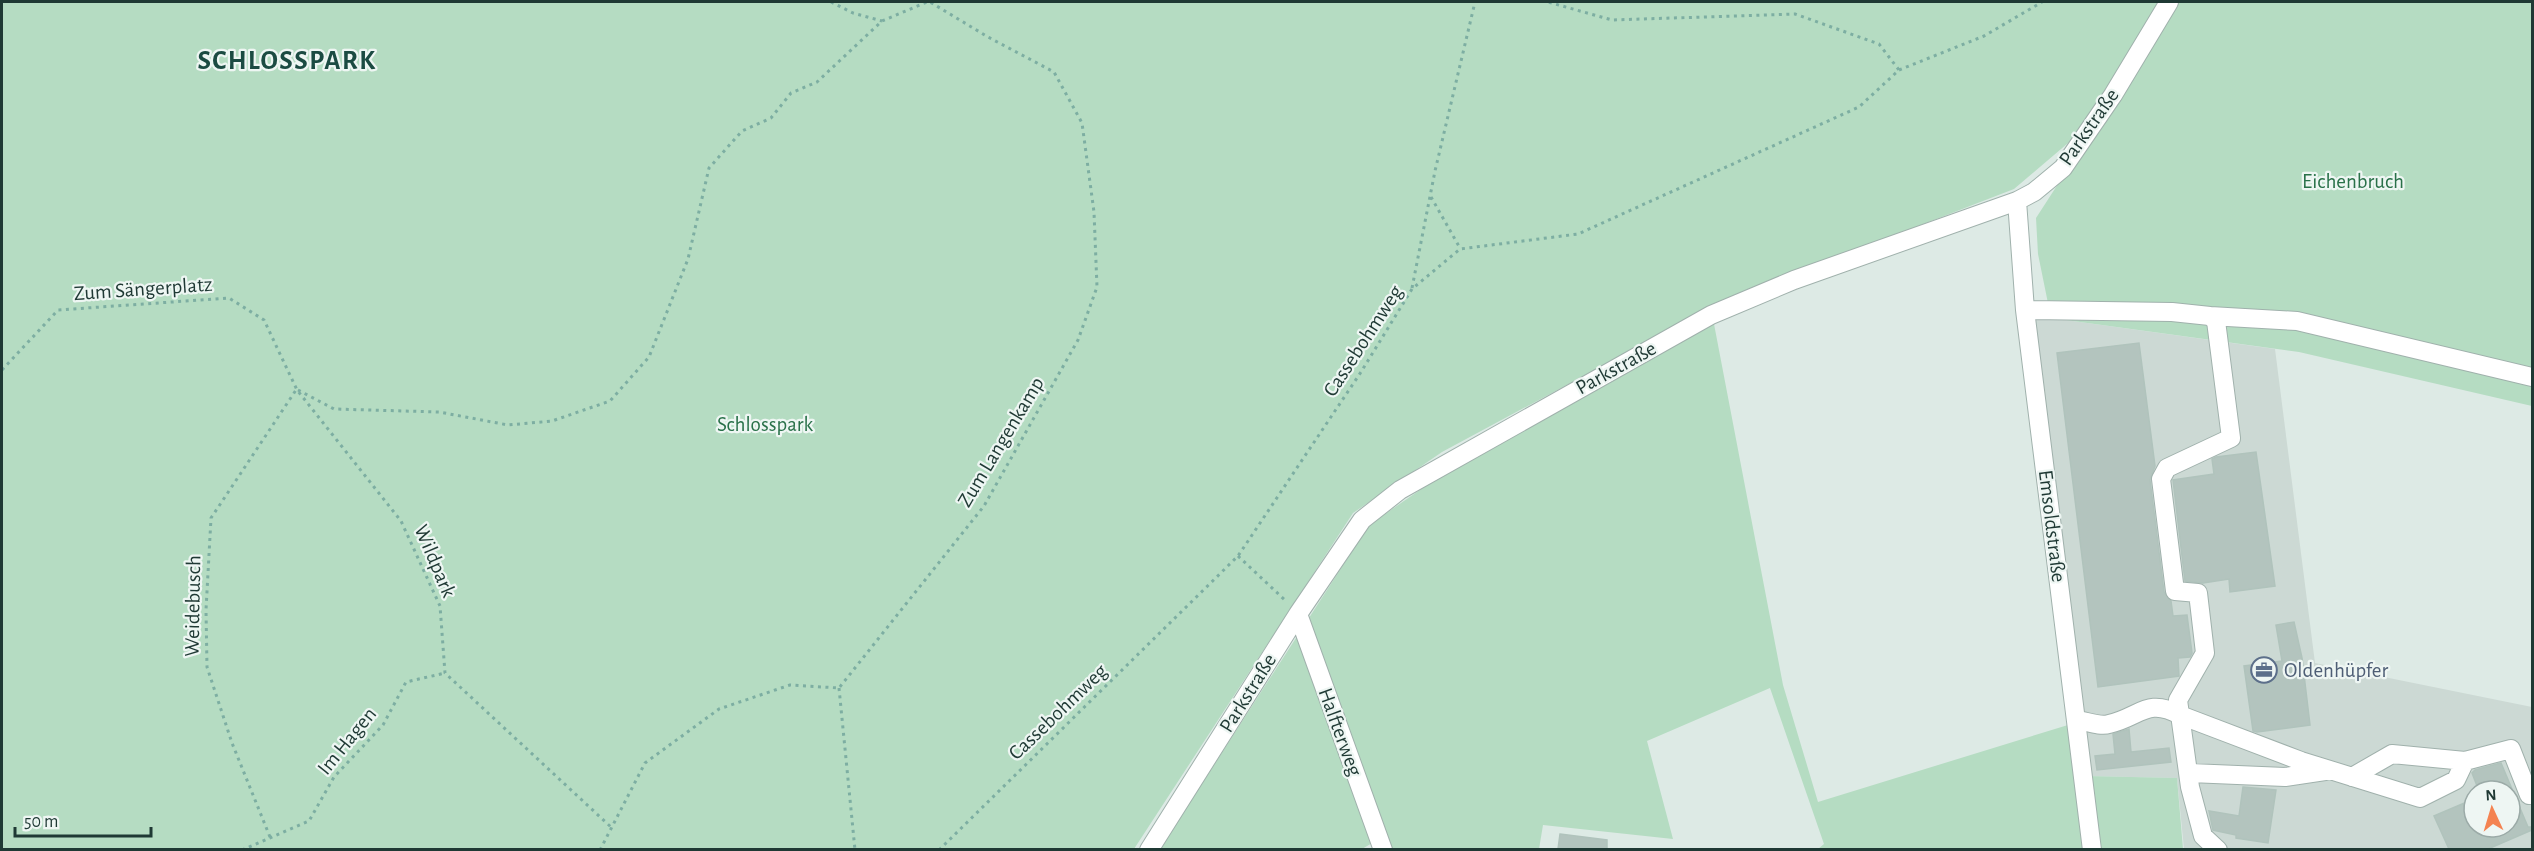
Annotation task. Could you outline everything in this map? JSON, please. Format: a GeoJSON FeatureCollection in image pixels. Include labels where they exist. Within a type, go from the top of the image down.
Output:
{"type":"FeatureCollection","features":[{"type":"Feature","properties":{"kind":"street","name":"Parkstraße"},"geometry":{"type":"LineString","coordinates":[[1149,849],[1298,614],[1362,520],[1400,490],[1711,315],[1794,280],[2017,201],[2034,192],[2063,168],[2113,94],[2169,2]]}},
{"type":"Feature","properties":{"kind":"street","name":"Emsoldstraße"},"geometry":{"type":"LineString","coordinates":[[2017,201],[2025,310],[2092,849]]}},
{"type":"Feature","properties":{"kind":"street"},"geometry":{"type":"LineString","coordinates":[[2025,310],[2172,312],[2297,321],[2532,377]]}},
{"type":"Feature","properties":{"kind":"street"},"geometry":{"type":"LineString","coordinates":[[2210,316],[2216,321],[2218,328],[2231,438],[2167,468],[2161,478],[2175,591],[2198,593],[2205,652],[2178,699],[2190,773],[2190,787],[2203,836],[2218,849]]}},
{"type":"Feature","properties":{"kind":"street","name":"Halfterweg"},"geometry":{"type":"LineString","coordinates":[[1298,614],[1383,849]]}},
{"type":"Feature","properties":{"kind":"street"},"geometry":{"type":"LineString","coordinates":[[2077,720],[2107,725],[2152,707],[2164,706],[2180,715],[2331,770],[2420,798],[2456,780],[2465,761]]}},
{"type":"Feature","properties":{"kind":"street"},"geometry":{"type":"LineString","coordinates":[[2352,777],[2392,754],[2465,761],[2511,749],[2529,795]]}},
{"type":"Feature","properties":{"kind":"street"},"geometry":{"type":"LineString","coordinates":[[2190,773],[2285,777],[2331,770]]}},
{"type":"Feature","properties":{"kind":"path"},"geometry":{"type":"LineString","coordinates":[[831,2],[853,13],[882,21]]}},
{"type":"Feature","properties":{"kind":"path"},"geometry":{"type":"LineString","coordinates":[[297,390],[334,409],[439,411],[508,425],[552,421],[610,401],[649,357],[688,259],[709,168],[742,131],[771,118],[791,93],[817,82],[882,21],[899,16],[928,2]]}},
{"type":"Feature","properties":{"kind":"path","name":"Zum Langenkamp"},"geometry":{"type":"LineString","coordinates":[[839,688],[984,506],[1078,340],[1097,287],[1094,212],[1082,123],[1054,72],[988,38],[928,2]]}},
{"type":"Feature","properties":{"kind":"path"},"geometry":{"type":"LineString","coordinates":[[1412,289],[1430,195],[1475,2]]}},
{"type":"Feature","properties":{"kind":"path"},"geometry":{"type":"LineString","coordinates":[[1548,2],[1612,20],[1795,14],[1880,44],[1899,70]]}},
{"type":"Feature","properties":{"kind":"path"},"geometry":{"type":"LineString","coordinates":[[1430,195],[1460,249],[1578,234],[1859,106],[1899,70],[1984,36],[2042,2]]}},
{"type":"Feature","properties":{"kind":"path","name":"Cassebohmweg"},"geometry":{"type":"LineString","coordinates":[[939,849],[1238,556],[1361,372],[1412,289],[1460,249]]}},
{"type":"Feature","properties":{"kind":"path","name":"Zum Sängerplatz"},"geometry":{"type":"LineString","coordinates":[[2,370],[58,310],[229,298],[264,320],[297,390]]}},
{"type":"Feature","properties":{"kind":"path","name":"Wildpark"},"geometry":{"type":"LineString","coordinates":[[297,390],[401,521],[440,606],[445,673]]}},
{"type":"Feature","properties":{"kind":"path","name":"Weidebusch"},"geometry":{"type":"LineString","coordinates":[[270,837],[232,743],[207,667],[206,610],[211,518],[297,390]]}},
{"type":"Feature","properties":{"kind":"path"},"geometry":{"type":"LineString","coordinates":[[1238,556],[1298,614]]}},
{"type":"Feature","properties":{"kind":"path"},"geometry":{"type":"LineString","coordinates":[[445,673],[612,828]]}},
{"type":"Feature","properties":{"kind":"path","name":"Im Hagen"},"geometry":{"type":"LineString","coordinates":[[242,849],[309,821],[334,777],[383,725],[406,682],[445,673]]}},
{"type":"Feature","properties":{"kind":"path"},"geometry":{"type":"LineString","coordinates":[[600,849],[645,763],[719,709],[790,685],[839,688],[855,849]]}},
{"type":"Feature","properties":{"kind":"shaded area"},"geometry":{"type":"Polygon","coordinates":[[[2051,318],[2275,349],[2315,663],[2532,707],[2532,849],[2184,849],[2177,778],[2086,776],[2031,319],[2051,318]]]}},
{"type":"Feature","properties":{"kind":"green space","name":"Schlosspark"},"geometry":{"type":"Polygon","coordinates":[[[2,2],[2164,2],[2081,132],[2014,189],[1719,303],[1442,452],[1353,513],[1134,849],[2,850],[2,2]]]}},
{"type":"Feature","properties":{"kind":"green space","name":"Eichenbruch"},"geometry":{"type":"Polygon","coordinates":[[[2176,2],[2532,2],[2532,406],[2299,352],[2051,318],[2038,254],[2036,218],[2176,2]]]}},
{"type":"Feature","properties":{"kind":"green space"},"geometry":{"type":"Polygon","coordinates":[[[1714,324],[1783,685],[1818,802],[2068,725],[2087,849],[1818,849],[1824,844],[1770,688],[1647,741],[1673,839],[1543,825],[1539,849],[1383,849],[1379,839],[1362,849],[1159,850],[1369,525],[1452,468],[1714,324]]]}},
{"type":"Feature","properties":{"kind":"green space"},"geometry":{"type":"Polygon","coordinates":[[[2086,776],[2177,778],[2183,849],[2095,849],[2086,776]]]}},
{"type":"Feature","properties":{"kind":"building"},"geometry":{"type":"Polygon","coordinates":[[[2139,343],[2155,466],[2150,480],[2164,592],[2171,601],[2173,616],[2187,615],[2192,653],[2190,657],[2178,658],[2179,676],[2098,687],[2057,353],[2139,343]]]}},
{"type":"Feature","properties":{"kind":"building"},"geometry":{"type":"Polygon","coordinates":[[[2256,452],[2275,586],[2230,592],[2229,579],[2203,583],[2185,581],[2173,480],[2214,474],[2212,459],[2216,457],[2256,452]]]}},
{"type":"Feature","properties":{"kind":"building"},"geometry":{"type":"Polygon","coordinates":[[[2294,622],[2302,658],[2310,725],[2253,731],[2244,666],[2282,661],[2276,625],[2294,622]]]}},
{"type":"Feature","properties":{"kind":"building"},"geometry":{"type":"Polygon","coordinates":[[[2129,729],[2131,752],[2169,748],[2171,762],[2097,770],[2095,756],[2115,754],[2113,734],[2129,729]]]}},
{"type":"Feature","properties":{"kind":"building"},"geometry":{"type":"Polygon","coordinates":[[[2501,763],[2508,779],[2474,779],[2472,773],[2475,770],[2501,763]]]}},
{"type":"Feature","properties":{"kind":"building"},"geometry":{"type":"Polygon","coordinates":[[[2243,787],[2276,790],[2268,843],[2236,838],[2236,835],[2213,830],[2209,811],[2239,816],[2243,787]]]}},
{"type":"Feature","properties":{"kind":"building"},"geometry":{"type":"Polygon","coordinates":[[[2462,804],[2462,839],[2511,839],[2488,849],[2449,849],[2434,816],[2462,804]]]}},
{"type":"Feature","properties":{"kind":"building"},"geometry":{"type":"Polygon","coordinates":[[[2522,813],[2528,827],[2532,827],[2532,830],[2522,834],[2522,813]]]}},
{"type":"Feature","properties":{"kind":"building"},"geometry":{"type":"Polygon","coordinates":[[[1560,834],[1607,840],[1607,849],[1558,849],[1560,834]]]}},
{"type":"Feature","properties":{"kind":"place","name":"Oldenhüpfer"},"geometry":{"type":"Point","coordinates":[2264,670]}},
{"type":"Feature","properties":{"kind":"district","name":"SCHLOSSPARK"},"geometry":{"type":"Point","coordinates":[287,60]}}]}
